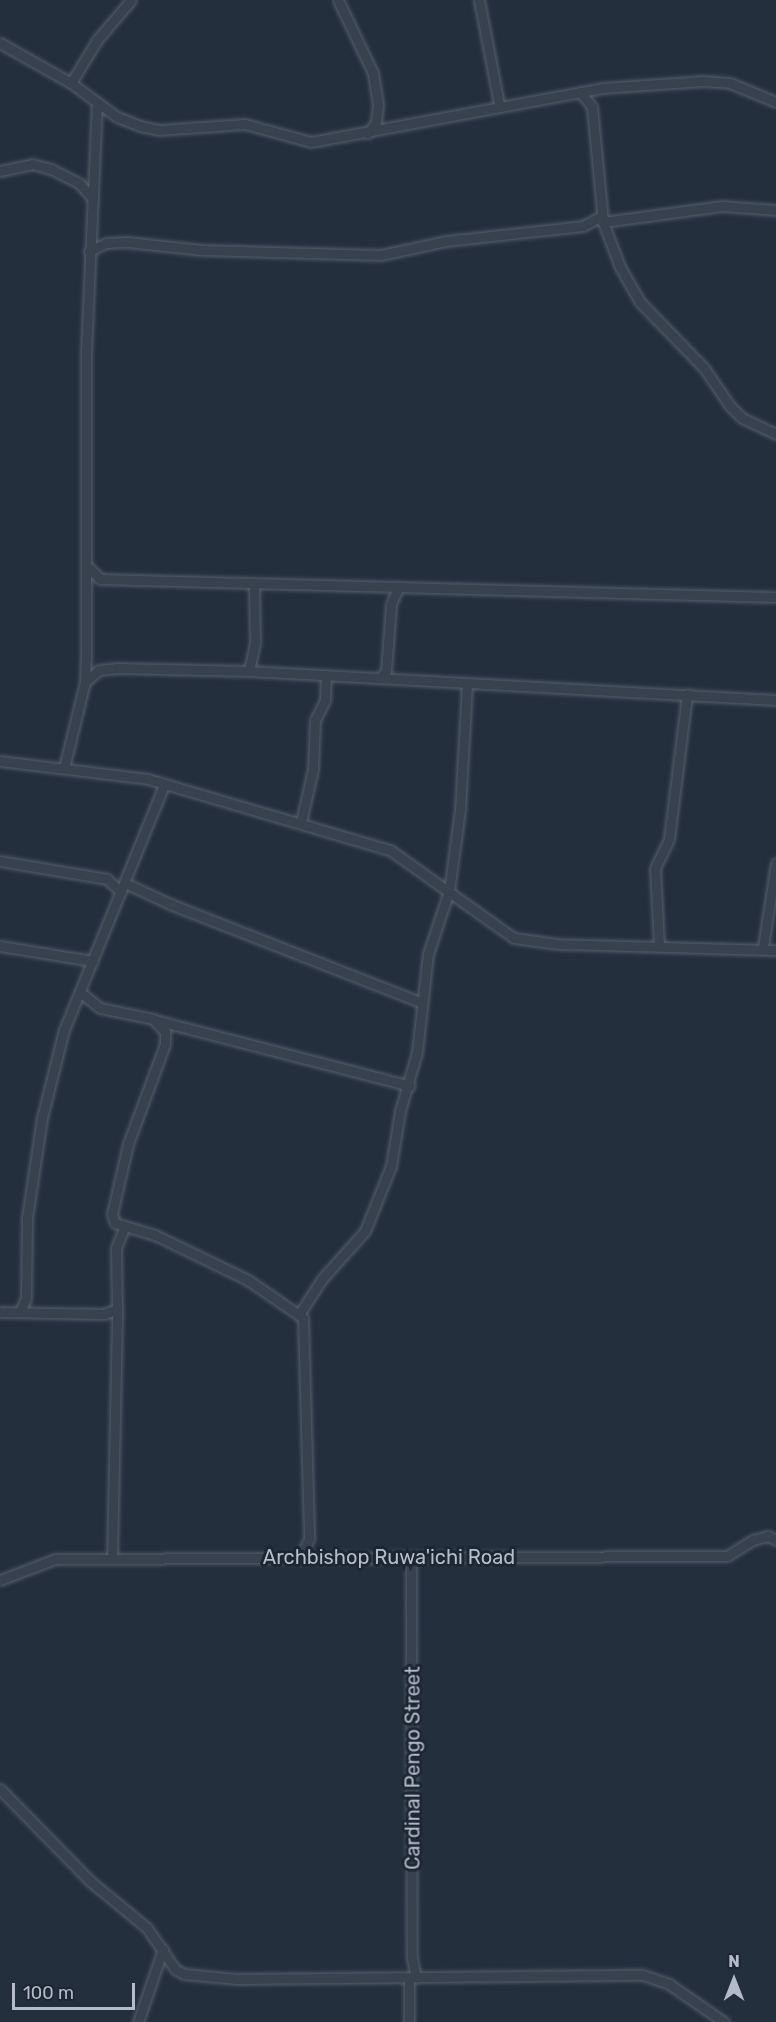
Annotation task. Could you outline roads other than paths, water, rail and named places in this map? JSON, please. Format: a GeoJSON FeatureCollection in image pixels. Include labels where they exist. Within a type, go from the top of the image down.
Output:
{"type":"FeatureCollection","features":[{"type":"Feature","properties":{"kind":"street"},"geometry":{"type":"LineString","coordinates":[[71,83],[110,22],[130,0]]}},
{"type":"Feature","properties":{"kind":"street"},"geometry":{"type":"LineString","coordinates":[[338,0],[373,73],[378,105],[376,122],[368,133]]}},
{"type":"Feature","properties":{"kind":"street"},"geometry":{"type":"LineString","coordinates":[[479,0],[499,104]]}},
{"type":"Feature","properties":{"kind":"street"},"geometry":{"type":"LineString","coordinates":[[0,43],[71,83],[117,117],[159,130],[245,124],[311,142],[368,133],[499,104],[602,88],[721,82],[776,102]]}},
{"type":"Feature","properties":{"kind":"street"},"geometry":{"type":"LineString","coordinates":[[592,107],[602,88]]}},
{"type":"Feature","properties":{"kind":"street"},"geometry":{"type":"LineString","coordinates":[[580,92],[592,107],[603,219],[620,267],[640,302],[704,368],[730,406],[742,418],[776,434]]}},
{"type":"Feature","properties":{"kind":"street"},"geometry":{"type":"LineString","coordinates":[[64,768],[85,682],[88,588],[89,251],[97,102]]}},
{"type":"Feature","properties":{"kind":"street"},"geometry":{"type":"LineString","coordinates":[[0,171],[32,164],[51,169],[79,183],[93,199]]}},
{"type":"Feature","properties":{"kind":"street"},"geometry":{"type":"LineString","coordinates":[[89,251],[106,243],[127,242],[202,250],[381,255],[446,241],[583,226],[603,219],[722,206],[776,210]]}},
{"type":"Feature","properties":{"kind":"street"},"geometry":{"type":"LineString","coordinates":[[88,567],[100,579]]}},
{"type":"Feature","properties":{"kind":"street"},"geometry":{"type":"LineString","coordinates":[[88,588],[100,579],[776,597]]}},
{"type":"Feature","properties":{"kind":"street"},"geometry":{"type":"LineString","coordinates":[[249,671],[255,642],[254,583]]}},
{"type":"Feature","properties":{"kind":"street"},"geometry":{"type":"LineString","coordinates":[[380,678],[386,670],[391,604],[398,588]]}},
{"type":"Feature","properties":{"kind":"street"},"geometry":{"type":"LineString","coordinates":[[86,655],[99,670]]}},
{"type":"Feature","properties":{"kind":"street"},"geometry":{"type":"LineString","coordinates":[[85,682],[99,670],[249,671],[776,700]]}},
{"type":"Feature","properties":{"kind":"street"},"geometry":{"type":"LineString","coordinates":[[301,822],[313,769],[315,720],[325,700],[326,675]]}},
{"type":"Feature","properties":{"kind":"street"},"geometry":{"type":"LineString","coordinates":[[300,1558],[309,1539],[300,1313],[322,1279],[365,1231],[382,1196],[398,1135],[400,1111],[410,1086],[428,954],[449,891],[460,810],[467,684]]}},
{"type":"Feature","properties":{"kind":"street"},"geometry":{"type":"LineString","coordinates":[[659,945],[655,868],[669,839],[687,694]]}},
{"type":"Feature","properties":{"kind":"street"},"geometry":{"type":"LineString","coordinates":[[0,761],[148,779],[301,822],[390,850],[514,938],[558,944],[763,947],[776,950]]}},
{"type":"Feature","properties":{"kind":"street"},"geometry":{"type":"LineString","coordinates":[[20,1312],[26,1298],[27,1218],[42,1118],[64,1030],[164,785]]}},
{"type":"Feature","properties":{"kind":"street"},"geometry":{"type":"LineString","coordinates":[[0,861],[107,879],[422,1002]]}},
{"type":"Feature","properties":{"kind":"street"},"geometry":{"type":"LineString","coordinates":[[763,947],[776,863]]}},
{"type":"Feature","properties":{"kind":"street"},"geometry":{"type":"LineString","coordinates":[[0,946],[93,961]]}},
{"type":"Feature","properties":{"kind":"street"},"geometry":{"type":"LineString","coordinates":[[80,992],[100,1008],[153,1019],[410,1086]]}},
{"type":"Feature","properties":{"kind":"street"},"geometry":{"type":"LineString","coordinates":[[153,1019],[165,1032],[165,1044],[128,1144],[115,1202],[115,1223],[124,1228],[165,1240],[248,1280],[300,1313]]}},
{"type":"Feature","properties":{"kind":"street"},"geometry":{"type":"LineString","coordinates":[[112,1558],[116,1248],[124,1228]]}},
{"type":"Feature","properties":{"kind":"street"},"geometry":{"type":"LineString","coordinates":[[0,1312],[104,1314],[117,1309]]}},
{"type":"Feature","properties":{"kind":"street","name":"Archbishop Ruwa'ichi Road"},"geometry":{"type":"LineString","coordinates":[[0,1580],[55,1559],[726,1556],[753,1539],[768,1536],[776,1540]]}},
{"type":"Feature","properties":{"kind":"street","name":"Cardinal Pengo Street"},"geometry":{"type":"LineString","coordinates":[[409,2022],[412,1978],[411,1558]]}},
{"type":"Feature","properties":{"kind":"street"},"geometry":{"type":"LineString","coordinates":[[0,1789],[90,1881],[147,1928],[175,1969],[199,1978],[643,1975],[669,1984],[724,2022]]}},
{"type":"Feature","properties":{"kind":"street"},"geometry":{"type":"LineString","coordinates":[[138,2022],[163,1949]]}}]}
